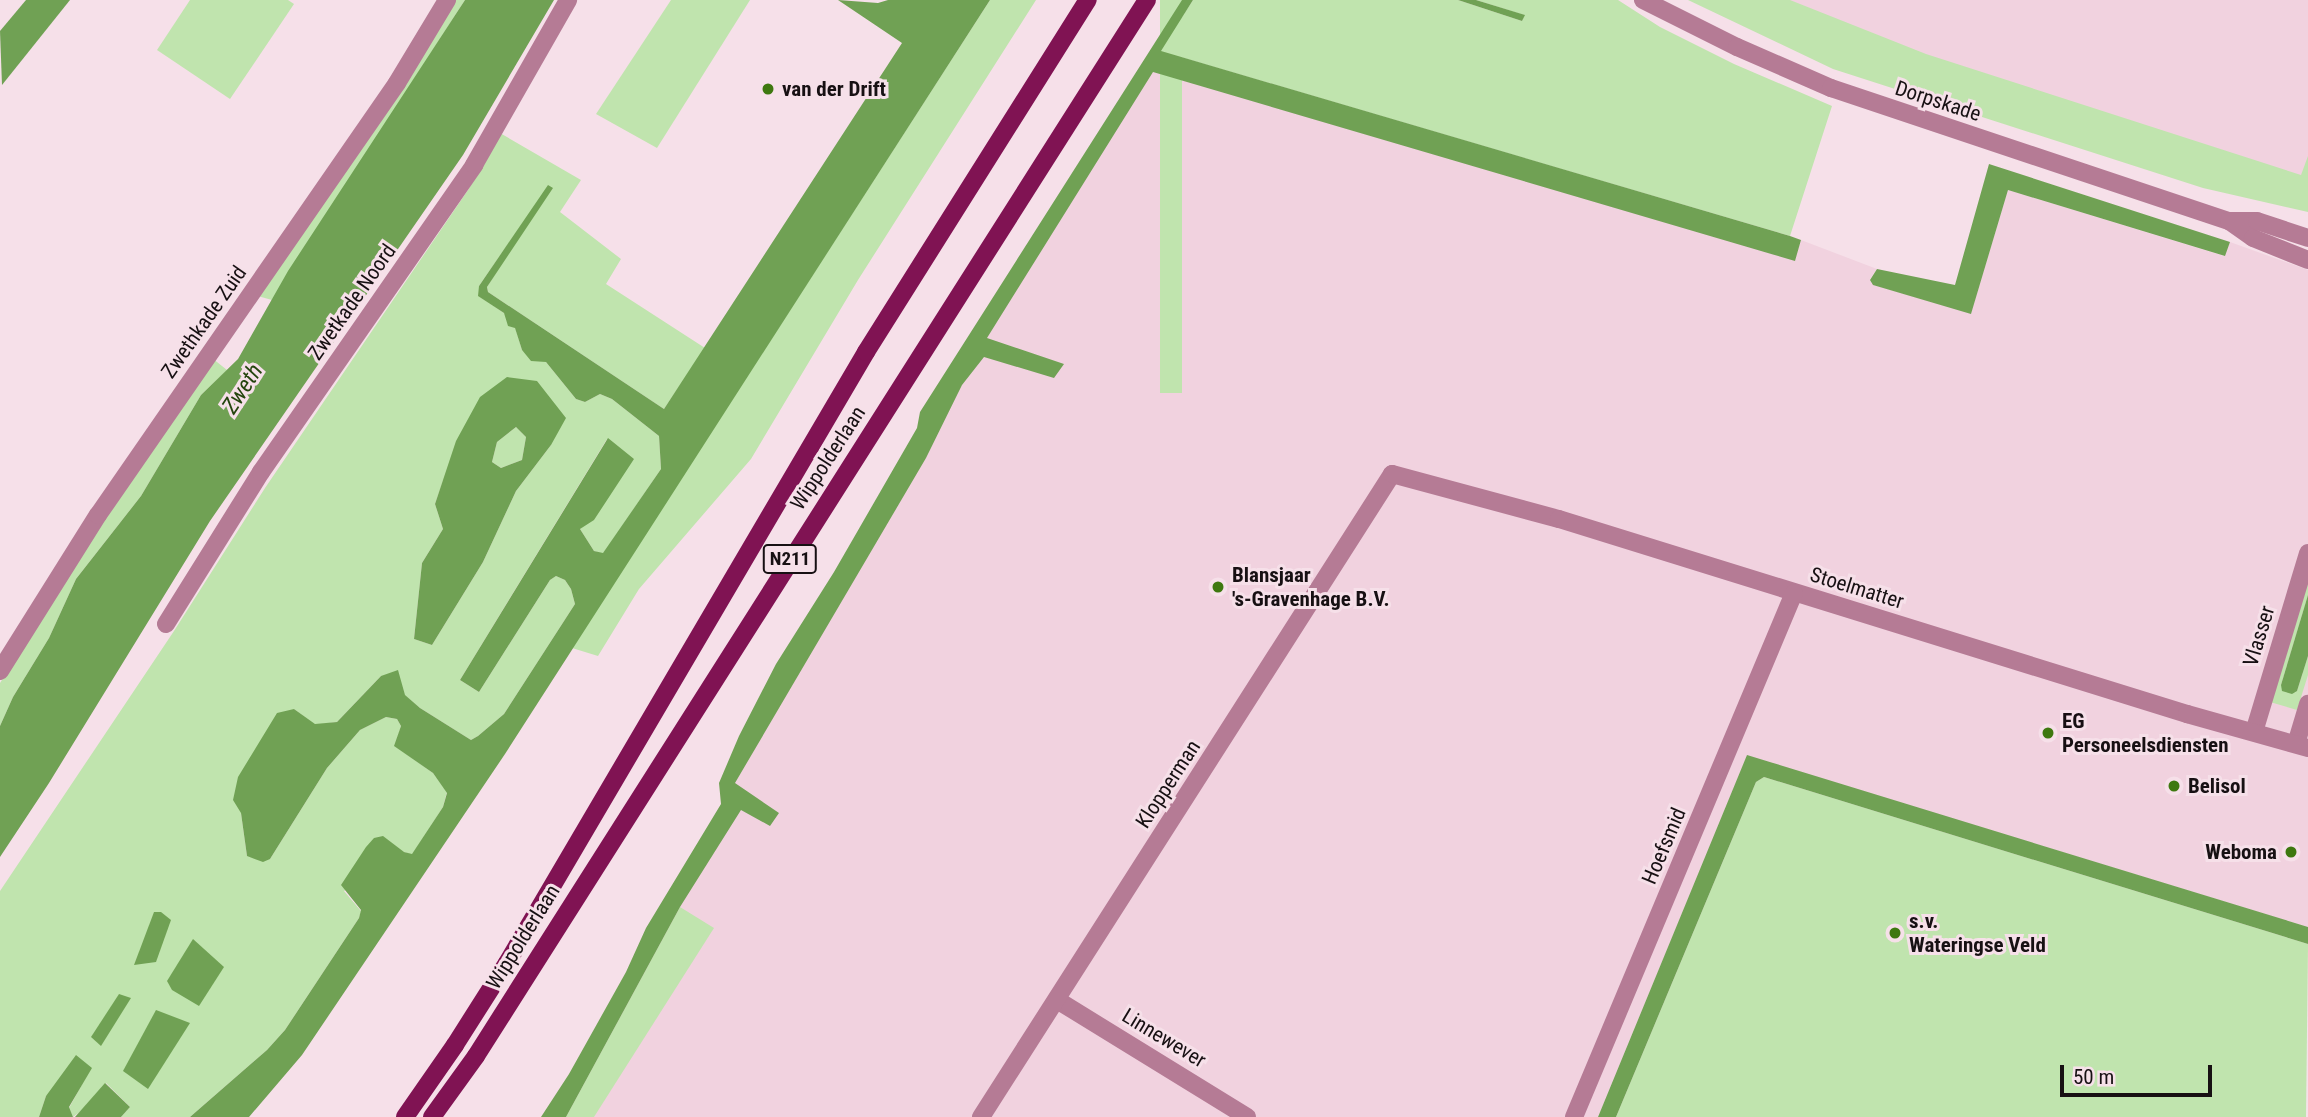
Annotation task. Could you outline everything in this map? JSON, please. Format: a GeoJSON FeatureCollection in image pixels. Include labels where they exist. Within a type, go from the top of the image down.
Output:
{"type":"FeatureCollection","features":[{"type":"Feature","properties":{"kind":"main road","name":"Wippolderlaan"},"geometry":{"type":"LineString","coordinates":[[404,1117],[455,1045],[514,952],[866,352],[1088,0]]}},
{"type":"Feature","properties":{"kind":"main road","name":"Wippolderlaan"},"geometry":{"type":"LineString","coordinates":[[432,1117],[476,1056],[1147,0]]}},
{"type":"Feature","properties":{"kind":"street","name":"Zwethkade Zuid"},"geometry":{"type":"LineString","coordinates":[[0,671],[98,515],[397,83],[447,0]]}},
{"type":"Feature","properties":{"kind":"street","name":"Zwetkade Noord"},"geometry":{"type":"LineString","coordinates":[[166,625],[261,472],[474,165],[568,0]]}},
{"type":"Feature","properties":{"kind":"street","name":"Dorpskade"},"geometry":{"type":"LineString","coordinates":[[1643,0],[1737,47],[1864,100],[2229,221],[2257,222],[2308,238]]}},
{"type":"Feature","properties":{"kind":"street","name":"Dorpskade"},"geometry":{"type":"LineString","coordinates":[[2229,221],[2253,238],[2308,260]]}},
{"type":"Feature","properties":{"kind":"street","name":"Stoelmatter"},"geometry":{"type":"LineString","coordinates":[[1392,474],[1559,519],[1794,593],[2302,746]]}},
{"type":"Feature","properties":{"kind":"street","name":"Klopperman"},"geometry":{"type":"LineString","coordinates":[[981,1117],[1392,474]]}},
{"type":"Feature","properties":{"kind":"street","name":"Vlasser"},"geometry":{"type":"LineString","coordinates":[[2254,732],[2308,553]]}},
{"type":"Feature","properties":{"kind":"street","name":"Hoefsmid"},"geometry":{"type":"LineString","coordinates":[[1574,1117],[1794,593]]}},
{"type":"Feature","properties":{"kind":"street"},"geometry":{"type":"LineString","coordinates":[[2302,746],[2308,704]]}},
{"type":"Feature","properties":{"kind":"street","name":"Linnewever"},"geometry":{"type":"LineString","coordinates":[[1057,1000],[1247,1117]]}},
{"type":"Feature","properties":{"kind":"shaded area"},"geometry":{"type":"Polygon","coordinates":[[[190,0],[288,0],[294,4],[230,99],[157,50],[190,0]]]}},
{"type":"Feature","properties":{"kind":"shaded area"},"geometry":{"type":"Polygon","coordinates":[[[443,0],[465,0],[272,300],[247,293],[443,0]]]}},
{"type":"Feature","properties":{"kind":"shaded area"},"geometry":{"type":"Polygon","coordinates":[[[671,0],[750,0],[657,148],[596,114],[671,0]]]}},
{"type":"Feature","properties":{"kind":"shaded area"},"geometry":{"type":"Polygon","coordinates":[[[990,0],[1036,0],[858,280],[751,459],[639,589],[598,656],[572,648],[990,0]]]}},
{"type":"Feature","properties":{"kind":"shaded area"},"geometry":{"type":"Polygon","coordinates":[[[1160,0],[1182,0],[1182,393],[1160,393],[1160,0]]]}},
{"type":"Feature","properties":{"kind":"shaded area"},"geometry":{"type":"Polygon","coordinates":[[[1193,0],[1458,0],[1522,21],[1524,15],[1476,0],[1618,0],[1660,27],[1734,64],[1832,106],[1790,236],[1160,51],[1193,0]]]}},
{"type":"Feature","properties":{"kind":"shaded area"},"geometry":{"type":"Polygon","coordinates":[[[1688,0],[1790,0],[1926,54],[2301,175],[2308,156],[2308,212],[2203,188],[1833,69],[1688,0]]]}},
{"type":"Feature","properties":{"kind":"shaded area"},"geometry":{"type":"Polygon","coordinates":[[[1750,0],[2308,0],[2308,198],[1750,0]]]}},
{"type":"Feature","properties":{"kind":"shaded area"},"geometry":{"type":"Polygon","coordinates":[[[1153,71],[1795,260],[1801,240],[1877,269],[1870,279],[1874,285],[1971,313],[2008,190],[2224,256],[2230,242],[2308,270],[2308,927],[1747,756],[1598,1117],[575,1117],[652,945],[724,826],[748,730],[970,352],[1153,71]]]}},
{"type":"Feature","properties":{"kind":"shaded area"},"geometry":{"type":"Polygon","coordinates":[[[500,133],[581,180],[560,212],[621,259],[606,284],[705,348],[664,409],[488,292],[487,287],[549,185],[479,286],[479,296],[504,313],[515,327],[522,350],[546,362],[576,399],[585,402],[600,394],[612,399],[659,436],[661,469],[603,554],[594,551],[580,529],[589,520],[607,439],[460,680],[479,692],[550,580],[556,576],[565,580],[575,604],[504,714],[478,736],[471,740],[420,708],[381,676],[337,722],[315,725],[294,709],[241,813],[247,856],[270,859],[327,768],[360,730],[386,717],[397,719],[401,726],[395,746],[433,773],[447,792],[443,807],[412,855],[404,852],[344,891],[361,911],[359,918],[285,1030],[267,1050],[190,1117],[121,1117],[130,1107],[106,1083],[85,1108],[73,1117],[69,1108],[91,1068],[46,1096],[39,1117],[0,1117],[0,891],[174,631],[265,488],[468,190],[500,133]],[[537,381],[443,481],[435,504],[443,529],[422,563],[414,639],[432,645],[483,562],[516,491],[551,445],[537,381]]]}},
{"type":"Feature","properties":{"kind":"shaded area"},"geometry":{"type":"Polygon","coordinates":[[[212,358],[227,370],[201,395],[141,496],[76,579],[49,638],[13,697],[0,726],[0,683],[142,459],[212,358]]]}},
{"type":"Feature","properties":{"kind":"shaded area"},"geometry":{"type":"Polygon","coordinates":[[[516,427],[526,437],[522,460],[501,468],[492,462],[497,442],[516,427]]]}},
{"type":"Feature","properties":{"kind":"shaded area"},"geometry":{"type":"Polygon","coordinates":[[[2308,573],[2308,595],[2281,685],[2297,691],[2308,656],[2308,675],[2297,710],[2270,702],[2308,573]]]}},
{"type":"Feature","properties":{"kind":"shaded area","name":"s.v. Wateringse Veld"},"geometry":{"type":"Polygon","coordinates":[[[1764,777],[2308,944],[2306,1117],[1616,1117],[1756,782],[1764,777]]]}},
{"type":"Feature","properties":{"kind":"shaded area"},"geometry":{"type":"Polygon","coordinates":[[[680,907],[714,928],[594,1117],[566,1117],[680,907]]]}},
{"type":"Feature","properties":{"kind":"water"},"geometry":{"type":"Polygon","coordinates":[[[26,0],[70,0],[2,85],[0,31],[26,0]]]}},
{"type":"Feature","properties":{"kind":"water","name":"Zweth"},"geometry":{"type":"Polygon","coordinates":[[[465,0],[554,0],[463,155],[210,521],[49,783],[0,857],[0,726],[13,697],[49,638],[76,579],[141,496],[201,395],[238,359],[288,271],[465,0]]]}},
{"type":"Feature","properties":{"kind":"water"},"geometry":{"type":"Polygon","coordinates":[[[838,0],[878,3],[888,0],[990,0],[505,754],[302,1055],[249,1117],[190,1117],[267,1050],[285,1030],[359,918],[361,910],[341,885],[366,847],[374,838],[383,836],[404,852],[412,854],[443,807],[447,793],[433,773],[394,746],[401,726],[397,719],[386,717],[360,730],[327,768],[270,859],[263,862],[247,856],[241,813],[233,800],[238,777],[277,713],[294,709],[315,724],[337,722],[381,676],[398,670],[405,695],[420,708],[471,740],[478,736],[504,714],[575,604],[565,580],[556,576],[550,580],[479,692],[460,680],[608,438],[634,459],[594,520],[580,529],[594,551],[603,553],[661,469],[659,436],[612,399],[600,394],[585,402],[576,399],[546,362],[531,361],[522,350],[515,328],[508,326],[504,313],[478,296],[479,286],[548,185],[553,188],[487,287],[488,292],[664,409],[902,43],[838,0]]]}},
{"type":"Feature","properties":{"kind":"water"},"geometry":{"type":"Polygon","coordinates":[[[1182,0],[1193,0],[1161,51],[1790,236],[1801,240],[1795,261],[1153,72],[987,338],[1064,364],[1054,378],[984,357],[962,385],[926,458],[735,783],[779,813],[770,826],[741,810],[680,907],[566,1117],[541,1117],[569,1074],[626,972],[646,928],[721,804],[719,783],[739,736],[776,664],[834,572],[917,428],[920,412],[1182,0]]]}},
{"type":"Feature","properties":{"kind":"water"},"geometry":{"type":"Polygon","coordinates":[[[1458,0],[1476,0],[1525,15],[1522,21],[1458,0]]]}},
{"type":"Feature","properties":{"kind":"water"},"geometry":{"type":"Polygon","coordinates":[[[1989,164],[2230,242],[2225,256],[2008,190],[1971,314],[1873,285],[1870,280],[1877,269],[1955,285],[1989,164]]]}},
{"type":"Feature","properties":{"kind":"water"},"geometry":{"type":"Polygon","coordinates":[[[507,377],[537,381],[566,418],[551,445],[516,491],[483,562],[432,645],[414,639],[422,563],[443,529],[435,504],[456,441],[480,397],[507,377]],[[516,427],[497,442],[492,462],[501,468],[522,460],[526,437],[516,427]]]}},
{"type":"Feature","properties":{"kind":"water"},"geometry":{"type":"Polygon","coordinates":[[[2308,595],[2308,656],[2297,691],[2292,694],[2282,691],[2281,685],[2308,595]]]}},
{"type":"Feature","properties":{"kind":"water"},"geometry":{"type":"Polygon","coordinates":[[[1747,755],[2308,927],[2308,944],[1764,777],[1756,782],[1616,1117],[1598,1117],[1747,755]]]}},
{"type":"Feature","properties":{"kind":"water"},"geometry":{"type":"Polygon","coordinates":[[[154,912],[161,912],[171,920],[156,962],[134,965],[154,912]]]}},
{"type":"Feature","properties":{"kind":"water"},"geometry":{"type":"Polygon","coordinates":[[[193,939],[224,967],[199,1006],[172,990],[167,981],[193,939]]]}},
{"type":"Feature","properties":{"kind":"water"},"geometry":{"type":"Polygon","coordinates":[[[119,994],[131,998],[101,1046],[91,1037],[119,994]]]}},
{"type":"Feature","properties":{"kind":"water"},"geometry":{"type":"Polygon","coordinates":[[[156,1010],[190,1023],[148,1089],[123,1071],[156,1010]]]}},
{"type":"Feature","properties":{"kind":"water"},"geometry":{"type":"Polygon","coordinates":[[[76,1055],[92,1068],[69,1107],[73,1117],[39,1117],[46,1096],[76,1055]]]}},
{"type":"Feature","properties":{"kind":"water"},"geometry":{"type":"Polygon","coordinates":[[[105,1083],[130,1107],[121,1117],[75,1117],[105,1083]]]}},
{"type":"Feature","properties":{"kind":"place","name":"van der Drift"},"geometry":{"type":"Point","coordinates":[768,89]}},
{"type":"Feature","properties":{"kind":"place","name":"Blansjaar 's-Gravenhage B.V."},"geometry":{"type":"Point","coordinates":[1218,587]}},
{"type":"Feature","properties":{"kind":"place","name":"EG Personeelsdiensten"},"geometry":{"type":"Point","coordinates":[2048,733]}},
{"type":"Feature","properties":{"kind":"place","name":"Belisol"},"geometry":{"type":"Point","coordinates":[2174,786]}},
{"type":"Feature","properties":{"kind":"place","name":"Weboma"},"geometry":{"type":"Point","coordinates":[2291,852]}},
{"type":"Feature","properties":{"kind":"place","name":"s.v. Wateringse Veld"},"geometry":{"type":"Point","coordinates":[1895,933]}}]}
